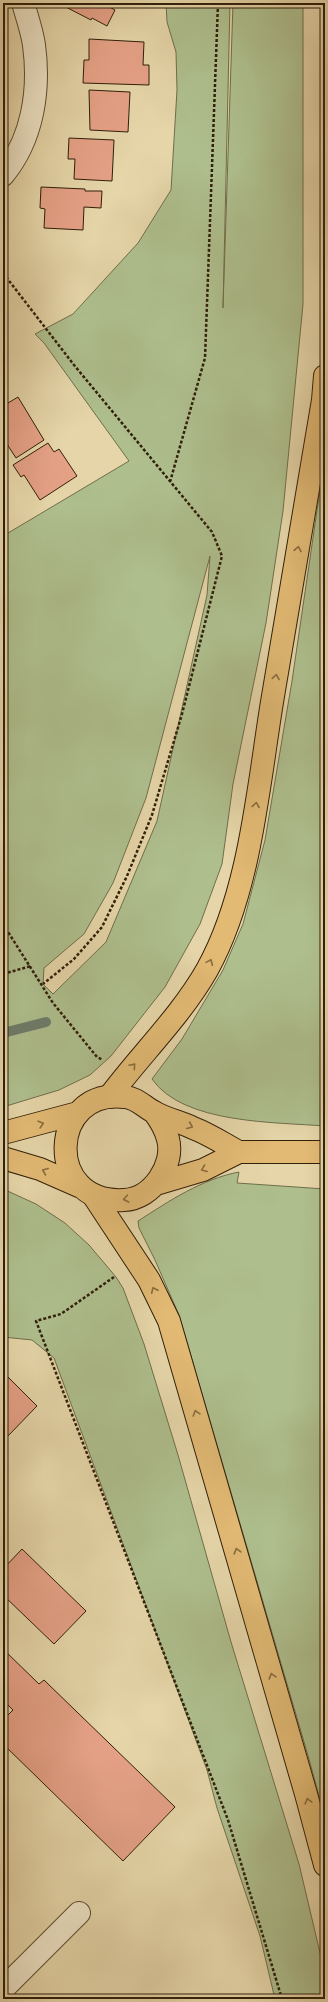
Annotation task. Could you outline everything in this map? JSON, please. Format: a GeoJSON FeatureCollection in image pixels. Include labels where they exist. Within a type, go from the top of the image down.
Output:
{"type":"FeatureCollection","features":[{"type":"Feature","properties":{"kind":"main road"},"geometry":{"type":"LineString","coordinates":[[109,1097],[126,1074],[174,1019],[207,969],[230,917],[249,844],[323,400],[325,376]]}},
{"type":"Feature","properties":{"kind":"main road"},"geometry":{"type":"LineString","coordinates":[[239,1152],[194,1128],[154,1112],[141,1102],[125,1097],[109,1097],[92,1102],[78,1113],[69,1126],[65,1142],[65,1158],[71,1173],[87,1191],[149,1280],[169,1321],[300,1771],[325,1866]]}},
{"type":"Feature","properties":{"kind":"main road"},"geometry":{"type":"LineString","coordinates":[[154,1112],[163,1125],[168,1140],[169,1155],[164,1170],[156,1184]]}},
{"type":"Feature","properties":{"kind":"main road"},"geometry":{"type":"LineString","coordinates":[[3,1133],[78,1113]]}},
{"type":"Feature","properties":{"kind":"main road"},"geometry":{"type":"LineString","coordinates":[[3,1158],[40,1169],[109,1201],[126,1200],[142,1194],[156,1184],[203,1170],[239,1152],[325,1152]]}},
{"type":"Feature","properties":{"kind":"street"},"geometry":{"type":"LineString","coordinates":[[3,174],[12,164],[26,139],[37,80],[34,44],[23,3]]}},
{"type":"Feature","properties":{"kind":"street"},"geometry":{"type":"LineString","coordinates":[[3,1989],[79,1913]]}},
{"type":"Feature","properties":{"kind":"path"},"geometry":{"type":"LineString","coordinates":[[170,482],[205,358],[218,3]]}},
{"type":"Feature","properties":{"kind":"path"},"geometry":{"type":"LineString","coordinates":[[3,273],[74,364],[212,532],[222,556],[215,591],[182,714],[152,815],[127,876],[102,927],[74,959],[43,984]]}},
{"type":"Feature","properties":{"kind":"path"},"geometry":{"type":"LineString","coordinates":[[3,924],[54,1003],[97,1056]]}},
{"type":"Feature","properties":{"kind":"path"},"geometry":{"type":"LineString","coordinates":[[3,974],[31,966]]}},
{"type":"Feature","properties":{"kind":"path"},"geometry":{"type":"LineString","coordinates":[[113,1278],[61,1314],[36,1321],[228,1820],[282,1999]]}},
{"type":"Feature","properties":{"kind":"green space"},"geometry":{"type":"Polygon","coordinates":[[[166,3],[230,3],[223,308],[233,3],[303,3],[303,304],[283,511],[266,623],[233,784],[222,864],[200,924],[165,987],[111,1056],[90,1075],[59,1090],[3,1107],[3,536],[129,461],[44,343],[35,334],[73,314],[138,243],[171,190],[177,90],[176,52],[167,22],[166,3]],[[210,556],[146,798],[113,883],[84,934],[44,968],[43,984],[53,994],[106,942],[157,821],[207,595],[210,556]]]}},
{"type":"Feature","properties":{"kind":"green space"},"geometry":{"type":"Polygon","coordinates":[[[325,456],[325,1126],[256,1121],[207,1113],[185,1105],[166,1094],[152,1079],[182,1039],[223,970],[243,924],[265,840],[292,681],[325,456]]]}},
{"type":"Feature","properties":{"kind":"green space"},"geometry":{"type":"Polygon","coordinates":[[[239,1172],[237,1183],[325,1189],[325,1818],[179,1315],[139,1228],[138,1221],[199,1185],[225,1175],[239,1172]]]}},
{"type":"Feature","properties":{"kind":"green space"},"geometry":{"type":"Polygon","coordinates":[[[3,1189],[36,1204],[65,1223],[89,1245],[116,1277],[123,1288],[144,1344],[178,1455],[231,1642],[299,1864],[325,1974],[325,1999],[275,1999],[260,1936],[217,1808],[207,1770],[54,1358],[32,1340],[3,1337],[3,1189]]]}},
{"type":"Feature","properties":{"kind":"building"},"geometry":{"type":"Polygon","coordinates":[[[58,3],[102,3],[115,10],[107,26],[92,18],[91,20],[58,3]]]}},
{"type":"Feature","properties":{"kind":"building"},"geometry":{"type":"Polygon","coordinates":[[[89,39],[144,42],[143,65],[149,65],[149,85],[83,83],[84,60],[89,60],[89,39]]]}},
{"type":"Feature","properties":{"kind":"building"},"geometry":{"type":"Polygon","coordinates":[[[89,90],[130,92],[128,132],[90,130],[89,90]]]}},
{"type":"Feature","properties":{"kind":"building"},"geometry":{"type":"Polygon","coordinates":[[[69,138],[114,140],[112,181],[74,179],[75,159],[68,159],[69,138]]]}},
{"type":"Feature","properties":{"kind":"building"},"geometry":{"type":"Polygon","coordinates":[[[41,187],[102,191],[101,208],[84,207],[83,230],[44,228],[45,209],[40,208],[41,187]]]}},
{"type":"Feature","properties":{"kind":"building"},"geometry":{"type":"Polygon","coordinates":[[[18,397],[44,440],[16,458],[3,438],[3,406],[18,397]]]}},
{"type":"Feature","properties":{"kind":"building"},"geometry":{"type":"Polygon","coordinates":[[[48,443],[54,452],[59,449],[77,476],[40,500],[24,475],[21,477],[13,465],[48,443]]]}},
{"type":"Feature","properties":{"kind":"building"},"geometry":{"type":"Polygon","coordinates":[[[3,1372],[37,1406],[7,1437],[3,1432],[3,1372]]]}},
{"type":"Feature","properties":{"kind":"building"},"geometry":{"type":"Polygon","coordinates":[[[22,1549],[86,1611],[54,1644],[3,1595],[3,1569],[22,1549]]]}},
{"type":"Feature","properties":{"kind":"building"},"geometry":{"type":"Polygon","coordinates":[[[3,1649],[39,1684],[44,1680],[175,1807],[123,1861],[3,1744],[3,1720],[13,1710],[3,1700],[3,1649]]]}},
{"type":"Feature","properties":{"kind":"waterway"},"geometry":{"type":"LineString","coordinates":[[3,1033],[46,1022]]}}]}
